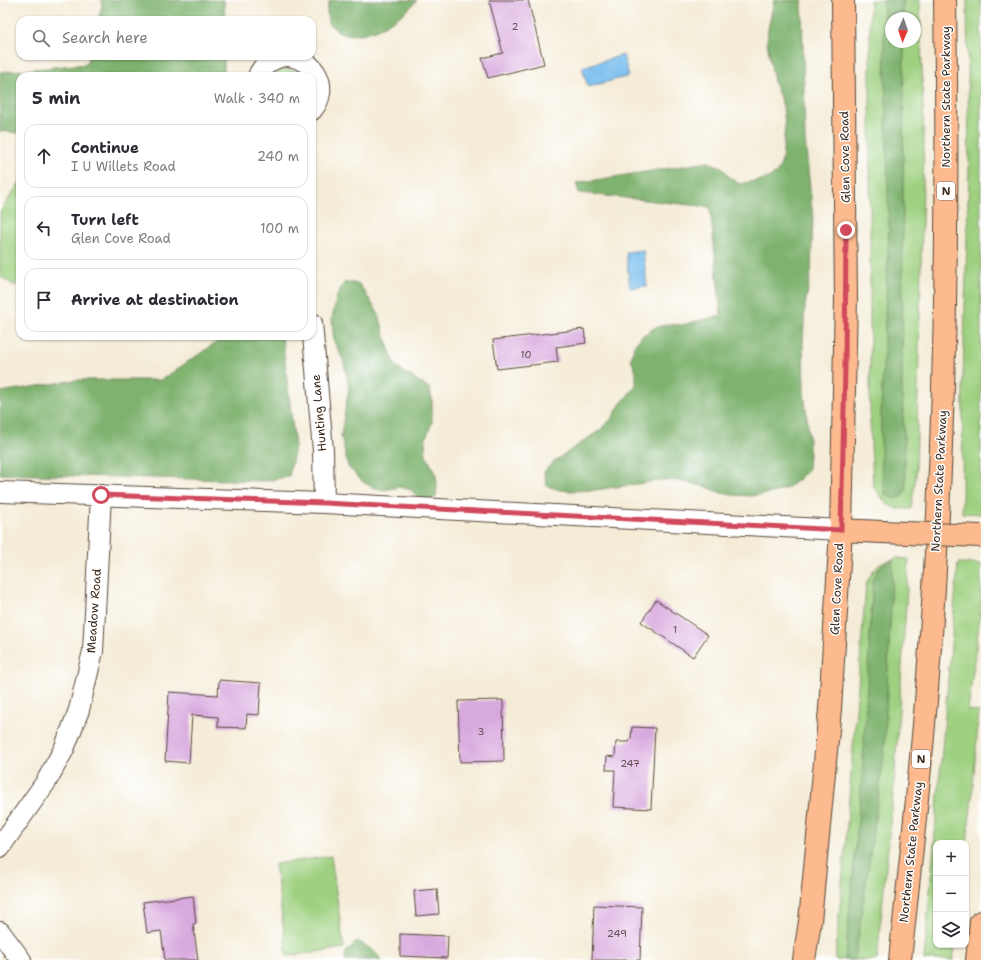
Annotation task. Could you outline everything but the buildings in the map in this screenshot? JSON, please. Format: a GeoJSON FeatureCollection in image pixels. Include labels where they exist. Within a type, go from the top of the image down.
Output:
{"type":"FeatureCollection","features":[{"type":"Feature","properties":{"kind":"main road","name":"Glen Cove Road"},"geometry":{"type":"LineString","coordinates":[[804,960],[810,921],[830,709],[841,530],[846,298],[843,0]]}},
{"type":"Feature","properties":{"kind":"main road","name":"Northern State Parkway"},"geometry":{"type":"LineString","coordinates":[[900,960],[914,834],[928,677],[943,404],[946,251],[945,0]]}},
{"type":"Feature","properties":{"kind":"main road"},"geometry":{"type":"LineString","coordinates":[[841,530],[981,536]]}},
{"type":"Feature","properties":{"kind":"main road"},"geometry":{"type":"LineString","coordinates":[[976,960],[981,922]]}},
{"type":"Feature","properties":{"kind":"street"},"geometry":{"type":"LineString","coordinates":[[261,72],[265,65],[272,60]]}},
{"type":"Feature","properties":{"kind":"street"},"geometry":{"type":"LineString","coordinates":[[304,60],[311,65],[320,81],[320,90],[316,103]]}},
{"type":"Feature","properties":{"kind":"street","name":"Hunting Lane"},"geometry":{"type":"LineString","coordinates":[[313,340],[323,451],[324,503]]}},
{"type":"Feature","properties":{"kind":"street"},"geometry":{"type":"LineString","coordinates":[[0,492],[324,503],[841,530]]}},
{"type":"Feature","properties":{"kind":"street","name":"Meadow Road"},"geometry":{"type":"LineString","coordinates":[[0,847],[46,782],[64,750],[79,710],[92,651],[101,495]]}},
{"type":"Feature","properties":{"kind":"street"},"geometry":{"type":"LineString","coordinates":[[0,932],[21,960]]}},
{"type":"Feature","properties":{"kind":"green space"},"geometry":{"type":"Polygon","coordinates":[[[101,0],[224,0],[225,16],[99,16],[102,5],[101,0]]]}},
{"type":"Feature","properties":{"kind":"green space"},"geometry":{"type":"Polygon","coordinates":[[[330,0],[417,0],[393,21],[382,27],[361,34],[351,35],[339,32],[328,23],[327,9],[330,0]]]}},
{"type":"Feature","properties":{"kind":"green space"},"geometry":{"type":"Polygon","coordinates":[[[774,0],[802,0],[805,139],[813,218],[811,272],[805,306],[803,342],[804,392],[809,436],[808,470],[787,488],[772,493],[751,496],[721,493],[707,487],[680,481],[664,480],[595,490],[560,490],[547,486],[544,472],[552,463],[600,430],[612,418],[619,406],[636,385],[636,372],[631,359],[634,346],[642,336],[654,328],[667,324],[682,325],[721,315],[710,207],[579,193],[576,183],[708,162],[722,167],[729,177],[739,184],[766,179],[777,173],[782,161],[785,125],[783,106],[774,82],[767,42],[774,0]]]}},
{"type":"Feature","properties":{"kind":"green space"},"geometry":{"type":"Polygon","coordinates":[[[870,0],[920,0],[920,12],[885,12],[885,48],[921,48],[921,36],[924,142],[916,476],[911,509],[898,509],[887,504],[873,486],[870,421],[870,0]]]}},
{"type":"Feature","properties":{"kind":"green space"},"geometry":{"type":"Polygon","coordinates":[[[883,0],[903,0],[903,12],[885,12],[885,48],[904,48],[902,389],[906,490],[902,496],[894,499],[885,494],[881,464],[881,410],[889,229],[883,0]]]}},
{"type":"Feature","properties":{"kind":"green space"},"geometry":{"type":"Polygon","coordinates":[[[967,0],[981,0],[981,514],[962,513],[963,379],[969,168],[967,0]]]}},
{"type":"Feature","properties":{"kind":"green space"},"geometry":{"type":"Polygon","coordinates":[[[88,60],[224,60],[224,72],[16,72],[16,133],[0,131],[0,72],[87,64],[88,60]]]}},
{"type":"Feature","properties":{"kind":"green space"},"geometry":{"type":"Polygon","coordinates":[[[285,68],[295,70],[297,72],[278,72],[285,68]]]}},
{"type":"Feature","properties":{"kind":"green space"},"geometry":{"type":"Polygon","coordinates":[[[16,188],[15,286],[0,276],[0,212],[16,188]]]}},
{"type":"Feature","properties":{"kind":"green space"},"geometry":{"type":"Polygon","coordinates":[[[345,282],[359,284],[373,305],[379,315],[395,364],[402,371],[429,388],[432,398],[432,422],[425,441],[426,455],[436,475],[437,485],[436,497],[429,502],[418,497],[411,490],[399,487],[385,490],[372,487],[363,482],[348,467],[341,435],[349,387],[343,359],[334,342],[332,319],[339,290],[345,282]]]}},
{"type":"Feature","properties":{"kind":"green space"},"geometry":{"type":"Polygon","coordinates":[[[218,340],[282,340],[295,447],[289,476],[267,481],[0,474],[0,392],[76,380],[161,380],[217,342],[218,340]]]}},
{"type":"Feature","properties":{"kind":"green space"},"geometry":{"type":"Polygon","coordinates":[[[897,558],[909,559],[894,786],[877,960],[835,960],[866,584],[877,566],[897,558]]]}},
{"type":"Feature","properties":{"kind":"green space"},"geometry":{"type":"Polygon","coordinates":[[[893,559],[884,756],[855,960],[845,960],[862,777],[873,580],[880,567],[893,559]]]}},
{"type":"Feature","properties":{"kind":"green space"},"geometry":{"type":"Polygon","coordinates":[[[958,563],[981,564],[981,608],[968,710],[979,712],[967,840],[934,840],[958,563]]]}},
{"type":"Feature","properties":{"kind":"green space"},"geometry":{"type":"Polygon","coordinates":[[[933,855],[933,948],[955,948],[953,960],[924,960],[933,855]]]}},
{"type":"Feature","properties":{"kind":"green space"},"geometry":{"type":"Polygon","coordinates":[[[331,856],[344,948],[287,956],[275,864],[331,856]]]}},
{"type":"Feature","properties":{"kind":"green space"},"geometry":{"type":"Polygon","coordinates":[[[357,941],[364,944],[381,960],[345,960],[346,952],[357,941]]]}},
{"type":"Feature","properties":{"kind":"water"},"geometry":{"type":"Polygon","coordinates":[[[623,55],[629,76],[588,87],[582,67],[623,55]]]}},
{"type":"Feature","properties":{"kind":"water"},"geometry":{"type":"Polygon","coordinates":[[[643,250],[647,286],[630,288],[626,252],[643,250]]]}},
{"type":"Feature","properties":{"kind":"route"},"geometry":{"type":"LineString","coordinates":[[101,495],[324,503],[549,516],[841,530],[845,368],[846,230]]}}]}
